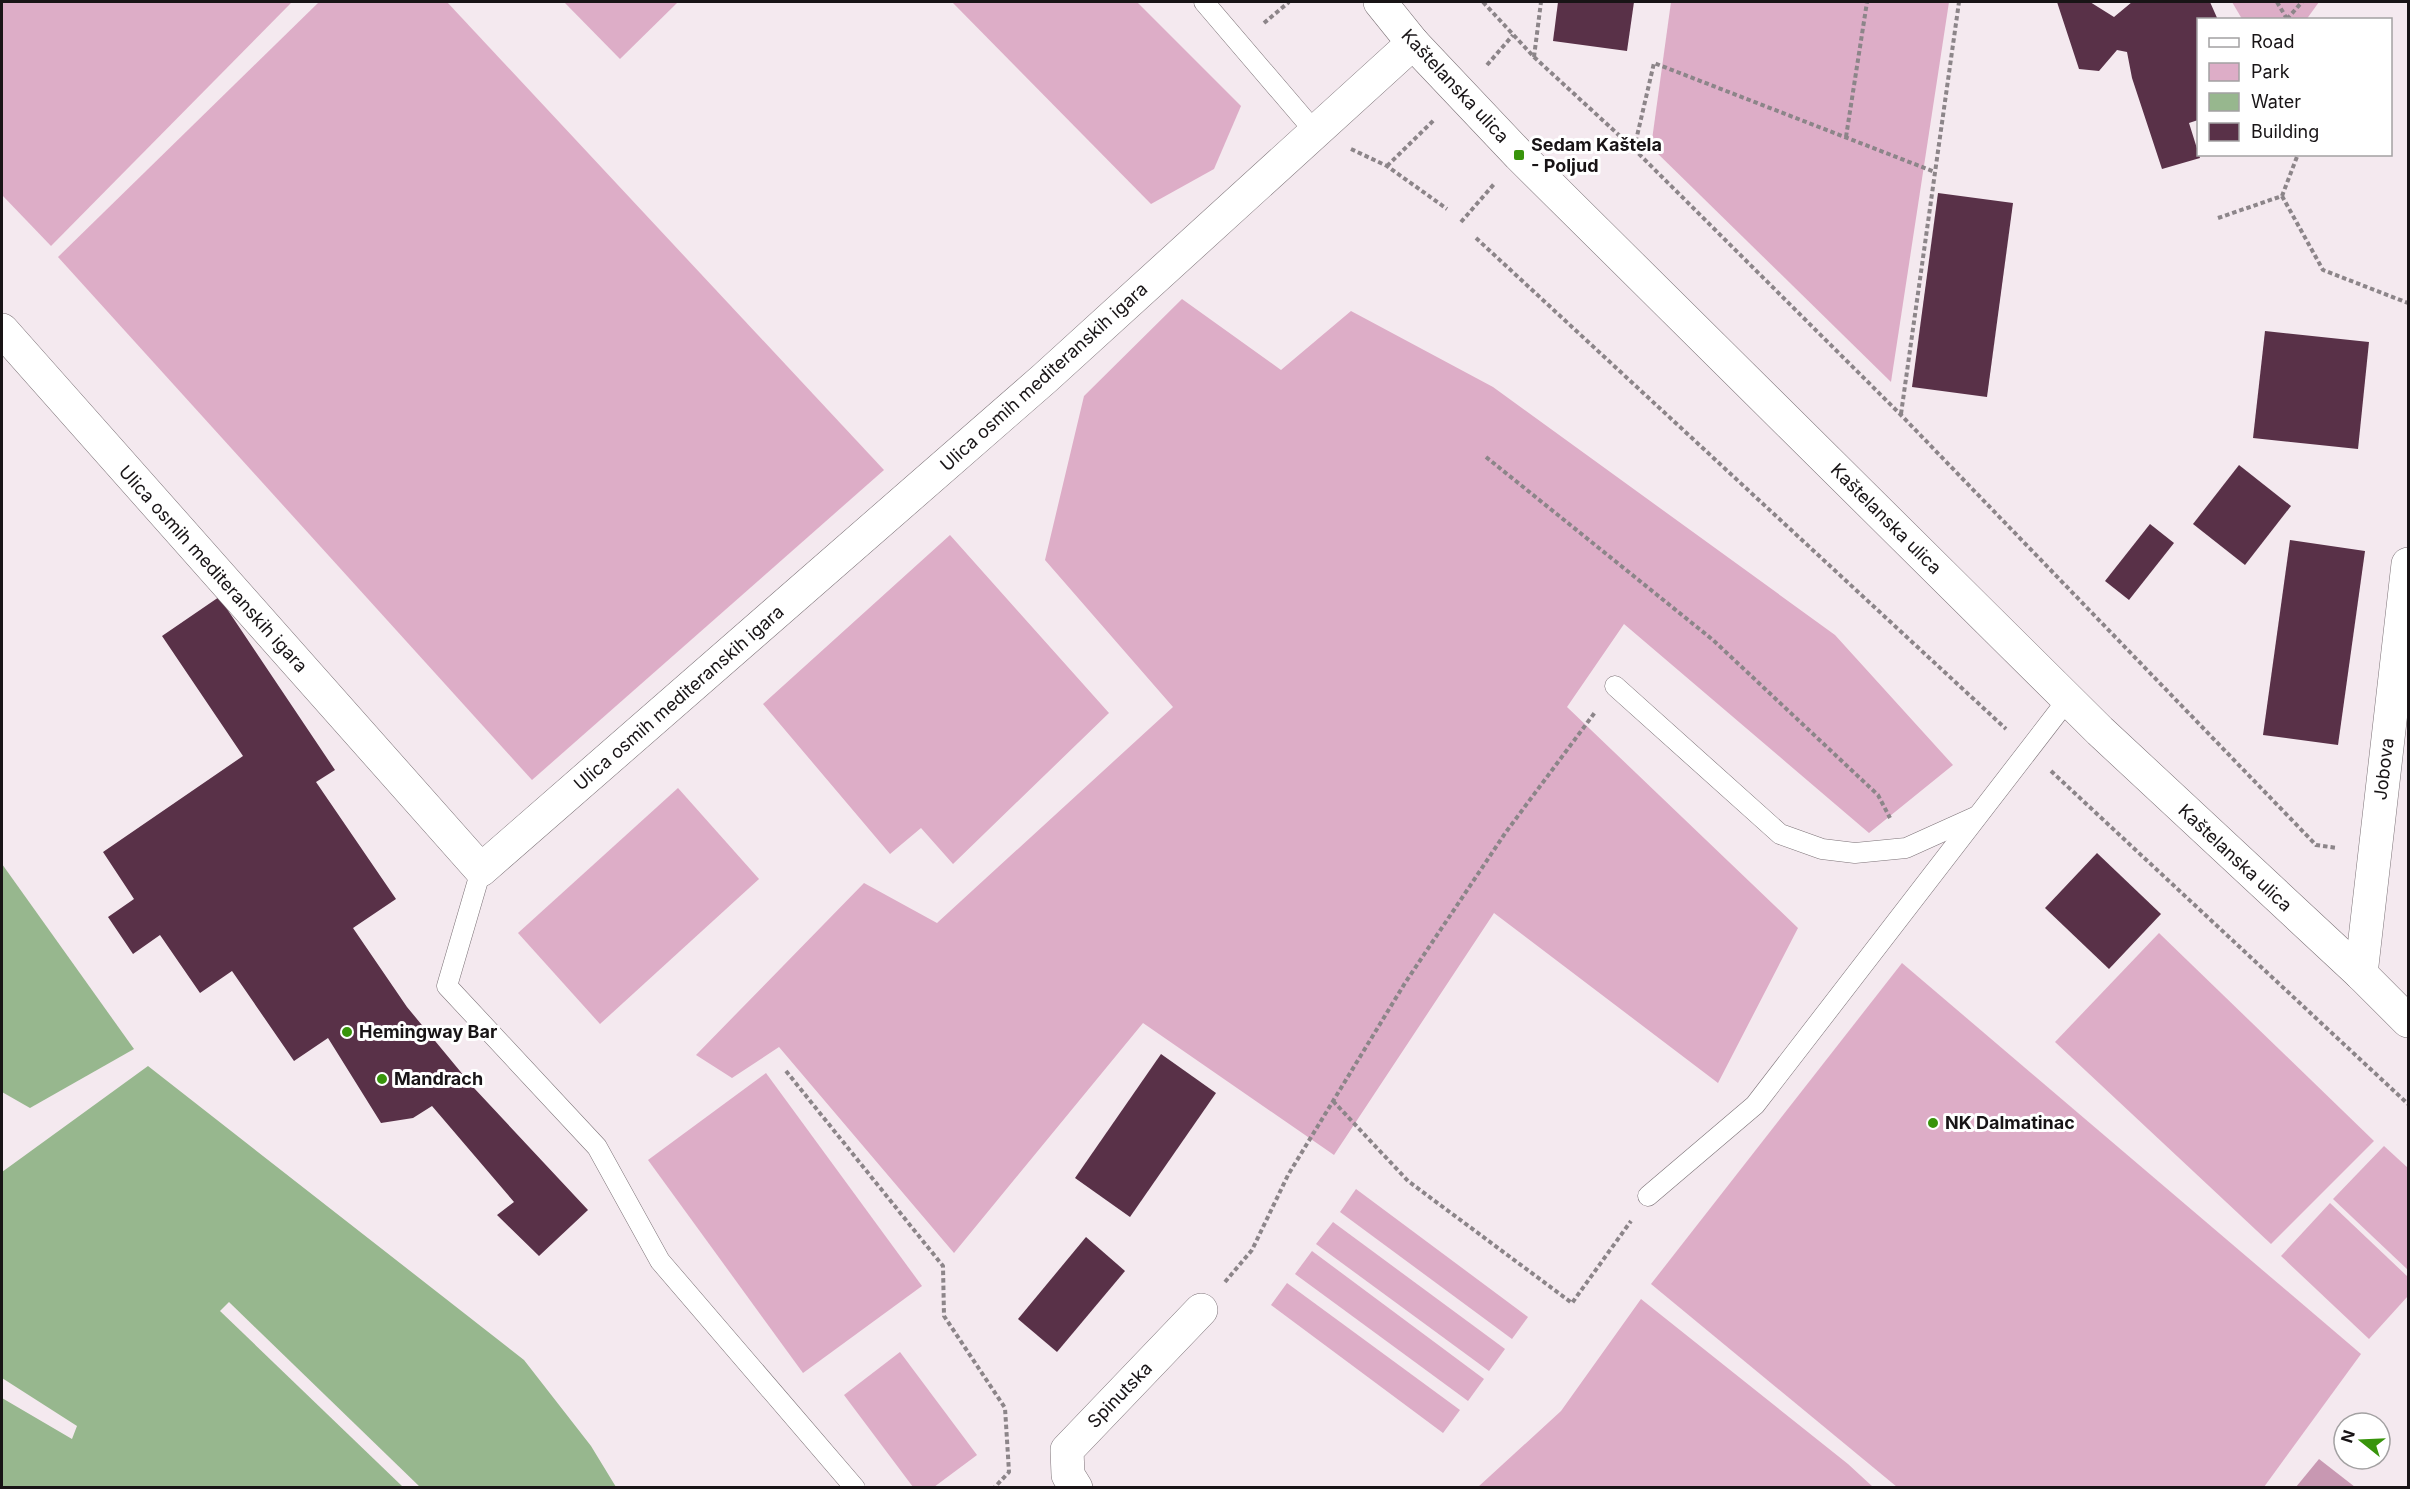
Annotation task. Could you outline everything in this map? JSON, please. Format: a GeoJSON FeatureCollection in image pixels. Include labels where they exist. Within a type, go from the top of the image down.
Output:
{"type":"FeatureCollection","features":[{"type":"Feature","properties":{"kind":"street","name":"Kaštelanska ulica"},"geometry":{"type":"LineString","coordinates":[[1380,2],[1413,43],[1519,155],[2068,699],[2361,974],[2409,1022]]}},
{"type":"Feature","properties":{"kind":"street","name":"Ulica osmih mediteranskih igara"},"geometry":{"type":"LineString","coordinates":[[2,330],[481,870],[1045,378],[1413,43]]}},
{"type":"Feature","properties":{"kind":"street","name":"Jobova"},"geometry":{"type":"LineString","coordinates":[[2361,974],[2409,564]]}},
{"type":"Feature","properties":{"kind":"street","name":"Spinutska"},"geometry":{"type":"LineString","coordinates":[[1076,1488],[1068,1475],[1067,1450],[1202,1311]]}},
{"type":"Feature","properties":{"kind":"lane"},"geometry":{"type":"LineString","coordinates":[[1204,2],[1316,133]]}},
{"type":"Feature","properties":{"kind":"lane"},"geometry":{"type":"LineString","coordinates":[[1615,686],[1780,834],[1822,849],[1855,853],[1906,848],[1980,814]]}},
{"type":"Feature","properties":{"kind":"lane"},"geometry":{"type":"LineString","coordinates":[[1648,1196],[1755,1106],[2068,699]]}},
{"type":"Feature","properties":{"kind":"lane"},"geometry":{"type":"LineString","coordinates":[[481,870],[447,986],[597,1147],[660,1261],[855,1488]]}},
{"type":"Feature","properties":{"kind":"path"},"geometry":{"type":"LineString","coordinates":[[1259,27],[1289,2]]}},
{"type":"Feature","properties":{"kind":"path"},"geometry":{"type":"LineString","coordinates":[[1483,2],[1534,57],[1635,149],[1901,415],[2316,845],[2374,852]]}},
{"type":"Feature","properties":{"kind":"path"},"geometry":{"type":"LineString","coordinates":[[1534,57],[1541,2]]}},
{"type":"Feature","properties":{"kind":"path"},"geometry":{"type":"LineString","coordinates":[[1846,137],[1867,2]]}},
{"type":"Feature","properties":{"kind":"path"},"geometry":{"type":"LineString","coordinates":[[1901,415],[1959,2]]}},
{"type":"Feature","properties":{"kind":"path"},"geometry":{"type":"LineString","coordinates":[[2277,2],[2286,18]]}},
{"type":"Feature","properties":{"kind":"path"},"geometry":{"type":"LineString","coordinates":[[2288,18],[2302,2]]}},
{"type":"Feature","properties":{"kind":"path"},"geometry":{"type":"LineString","coordinates":[[1635,149],[1654,63],[1935,172]]}},
{"type":"Feature","properties":{"kind":"path"},"geometry":{"type":"LineString","coordinates":[[1461,222],[1519,155]]}},
{"type":"Feature","properties":{"kind":"path"},"geometry":{"type":"LineString","coordinates":[[2297,156],[2282,196],[2323,270],[2409,303]]}},
{"type":"Feature","properties":{"kind":"path"},"geometry":{"type":"LineString","coordinates":[[2218,218],[2282,196]]}},
{"type":"Feature","properties":{"kind":"path"},"geometry":{"type":"LineString","coordinates":[[1476,238],[2409,1104]]}},
{"type":"Feature","properties":{"kind":"path"},"geometry":{"type":"LineString","coordinates":[[1486,457],[1713,640],[1878,795],[1906,848]]}},
{"type":"Feature","properties":{"kind":"path"},"geometry":{"type":"LineString","coordinates":[[1202,1311],[1252,1250],[1288,1175],[1405,983],[1506,832],[1615,686]]}},
{"type":"Feature","properties":{"kind":"path"},"geometry":{"type":"LineString","coordinates":[[786,1071],[943,1266],[944,1316],[1005,1408],[1009,1472],[994,1488]]}},
{"type":"Feature","properties":{"kind":"path"},"geometry":{"type":"LineString","coordinates":[[1333,1101],[1408,1181],[1572,1303],[1648,1196]]}},
{"type":"Feature","properties":{"kind":"green space"},"geometry":{"type":"Polygon","coordinates":[[[2,2],[292,2],[51,246],[2,195],[2,2]]]}},
{"type":"Feature","properties":{"kind":"green space"},"geometry":{"type":"Polygon","coordinates":[[[319,2],[447,2],[884,470],[532,780],[58,257],[319,2]]]}},
{"type":"Feature","properties":{"kind":"green space"},"geometry":{"type":"Polygon","coordinates":[[[564,2],[678,2],[620,59],[564,2]]]}},
{"type":"Feature","properties":{"kind":"green space"},"geometry":{"type":"Polygon","coordinates":[[[952,2],[1137,2],[1241,106],[1214,169],[1151,204],[952,2]]]}},
{"type":"Feature","properties":{"kind":"green space"},"geometry":{"type":"Polygon","coordinates":[[[1671,2],[1949,2],[1891,382],[1651,147],[1671,2]]]}},
{"type":"Feature","properties":{"kind":"green space"},"geometry":{"type":"Polygon","coordinates":[[[2232,2],[2319,2],[2307,18],[2241,18],[2232,2]]]}},
{"type":"Feature","properties":{"kind":"green space"},"geometry":{"type":"Polygon","coordinates":[[[1182,299],[1281,370],[1351,311],[1493,387],[1835,635],[1953,765],[1869,833],[1624,624],[1567,707],[1798,928],[1718,1083],[1494,913],[1334,1155],[1143,1023],[954,1253],[779,1047],[732,1078],[696,1055],[864,883],[937,923],[1173,707],[1045,560],[1084,396],[1182,299]]]}},
{"type":"Feature","properties":{"kind":"green space"},"geometry":{"type":"Polygon","coordinates":[[[950,535],[1109,713],[953,864],[921,828],[890,854],[763,704],[950,535]]]}},
{"type":"Feature","properties":{"kind":"green space"},"geometry":{"type":"Polygon","coordinates":[[[678,788],[759,879],[600,1024],[518,933],[678,788]]]}},
{"type":"Feature","properties":{"kind":"green space"},"geometry":{"type":"Polygon","coordinates":[[[2159,933],[2374,1141],[2271,1244],[2055,1042],[2159,933]]]}},
{"type":"Feature","properties":{"kind":"green space","name":"NK Dalmatinac"},"geometry":{"type":"Polygon","coordinates":[[[1902,963],[2361,1354],[2264,1487],[1897,1487],[1651,1284],[1902,963]]]}},
{"type":"Feature","properties":{"kind":"green space"},"geometry":{"type":"Polygon","coordinates":[[[766,1073],[922,1286],[803,1373],[648,1160],[766,1073]]]}},
{"type":"Feature","properties":{"kind":"green space"},"geometry":{"type":"Polygon","coordinates":[[[2384,1146],[2408,1168],[2408,1270],[2333,1199],[2384,1146]]]}},
{"type":"Feature","properties":{"kind":"green space"},"geometry":{"type":"Polygon","coordinates":[[[1356,1189],[1528,1317],[1512,1339],[1340,1212],[1356,1189]]]}},
{"type":"Feature","properties":{"kind":"green space"},"geometry":{"type":"Polygon","coordinates":[[[2330,1203],[2408,1277],[2408,1296],[2369,1339],[2281,1256],[2330,1203]]]}},
{"type":"Feature","properties":{"kind":"green space"},"geometry":{"type":"Polygon","coordinates":[[[1333,1222],[1505,1349],[1489,1371],[1316,1244],[1333,1222]]]}},
{"type":"Feature","properties":{"kind":"green space"},"geometry":{"type":"Polygon","coordinates":[[[1312,1251],[1484,1379],[1468,1401],[1295,1274],[1312,1251]]]}},
{"type":"Feature","properties":{"kind":"green space"},"geometry":{"type":"Polygon","coordinates":[[[1287,1283],[1460,1410],[1443,1433],[1271,1305],[1287,1283]]]}},
{"type":"Feature","properties":{"kind":"green space"},"geometry":{"type":"Polygon","coordinates":[[[1641,1299],[1848,1464],[1873,1487],[1478,1487],[1561,1411],[1641,1299]]]}},
{"type":"Feature","properties":{"kind":"green space"},"geometry":{"type":"Polygon","coordinates":[[[900,1352],[977,1455],[934,1487],[913,1487],[844,1395],[900,1352]]]}},
{"type":"Feature","properties":{"kind":"shaded area"},"geometry":{"type":"Polygon","coordinates":[[[2319,1459],[2355,1487],[2296,1487],[2319,1459]]]}},
{"type":"Feature","properties":{"kind":"water"},"geometry":{"type":"Polygon","coordinates":[[[2,864],[134,1049],[30,1108],[2,1092],[2,864]]]}},
{"type":"Feature","properties":{"kind":"water"},"geometry":{"type":"Polygon","coordinates":[[[148,1066],[524,1360],[591,1446],[616,1487],[2,1487],[2,1398],[72,1439],[77,1426],[2,1378],[2,1172],[148,1066]]]}},
{"type":"Feature","properties":{"kind":"pier"},"geometry":{"type":"Polygon","coordinates":[[[229,1302],[420,1487],[403,1487],[220,1311],[229,1302]]]}},
{"type":"Feature","properties":{"kind":"building"},"geometry":{"type":"Polygon","coordinates":[[[1558,2],[1634,2],[1627,51],[1553,41],[1558,2]]]}},
{"type":"Feature","properties":{"kind":"building"},"geometry":{"type":"Polygon","coordinates":[[[2057,2],[2090,2],[2114,17],[2132,2],[2210,2],[2217,18],[2197,18],[2197,120],[2189,123],[2197,156],[2200,158],[2162,169],[2132,78],[2127,52],[2117,50],[2099,71],[2079,69],[2057,2]]]}},
{"type":"Feature","properties":{"kind":"building"},"geometry":{"type":"Polygon","coordinates":[[[1938,193],[2013,203],[1987,397],[1912,387],[1938,193]]]}},
{"type":"Feature","properties":{"kind":"building"},"geometry":{"type":"Polygon","coordinates":[[[2265,331],[2369,342],[2358,449],[2253,438],[2265,331]]]}},
{"type":"Feature","properties":{"kind":"building"},"geometry":{"type":"Polygon","coordinates":[[[2239,465],[2291,506],[2245,565],[2193,524],[2239,465]]]}},
{"type":"Feature","properties":{"kind":"building"},"geometry":{"type":"Polygon","coordinates":[[[2150,524],[2174,543],[2129,600],[2105,581],[2150,524]]]}},
{"type":"Feature","properties":{"kind":"building"},"geometry":{"type":"Polygon","coordinates":[[[2290,540],[2365,551],[2338,745],[2263,735],[2290,540]]]}},
{"type":"Feature","properties":{"kind":"building"},"geometry":{"type":"Polygon","coordinates":[[[219,597],[335,770],[316,782],[396,899],[353,928],[407,1007],[474,1088],[588,1210],[539,1256],[497,1215],[514,1202],[432,1106],[413,1118],[381,1123],[328,1038],[294,1061],[232,971],[200,993],[160,935],[133,954],[108,917],[134,899],[103,852],[243,756],[162,636],[219,597]]]}},
{"type":"Feature","properties":{"kind":"building"},"geometry":{"type":"Polygon","coordinates":[[[2097,853],[2161,914],[2109,969],[2045,908],[2097,853]]]}},
{"type":"Feature","properties":{"kind":"building"},"geometry":{"type":"Polygon","coordinates":[[[1161,1054],[1216,1093],[1130,1217],[1075,1178],[1161,1054]]]}},
{"type":"Feature","properties":{"kind":"building"},"geometry":{"type":"Polygon","coordinates":[[[1086,1237],[1125,1271],[1057,1352],[1018,1319],[1086,1237]]]}},
{"type":"Feature","properties":{"kind":"place","name":"Sedam Kaštela - Poljud"},"geometry":{"type":"Point","coordinates":[1519,155]}},
{"type":"Feature","properties":{"kind":"place","name":"Hemingway Bar"},"geometry":{"type":"Point","coordinates":[347,1032]}},
{"type":"Feature","properties":{"kind":"place","name":"Mandrach"},"geometry":{"type":"Point","coordinates":[382,1079]}},
{"type":"Feature","properties":{"kind":"place","name":"NK Dalmatinac"},"geometry":{"type":"Point","coordinates":[1933,1123]}}]}
